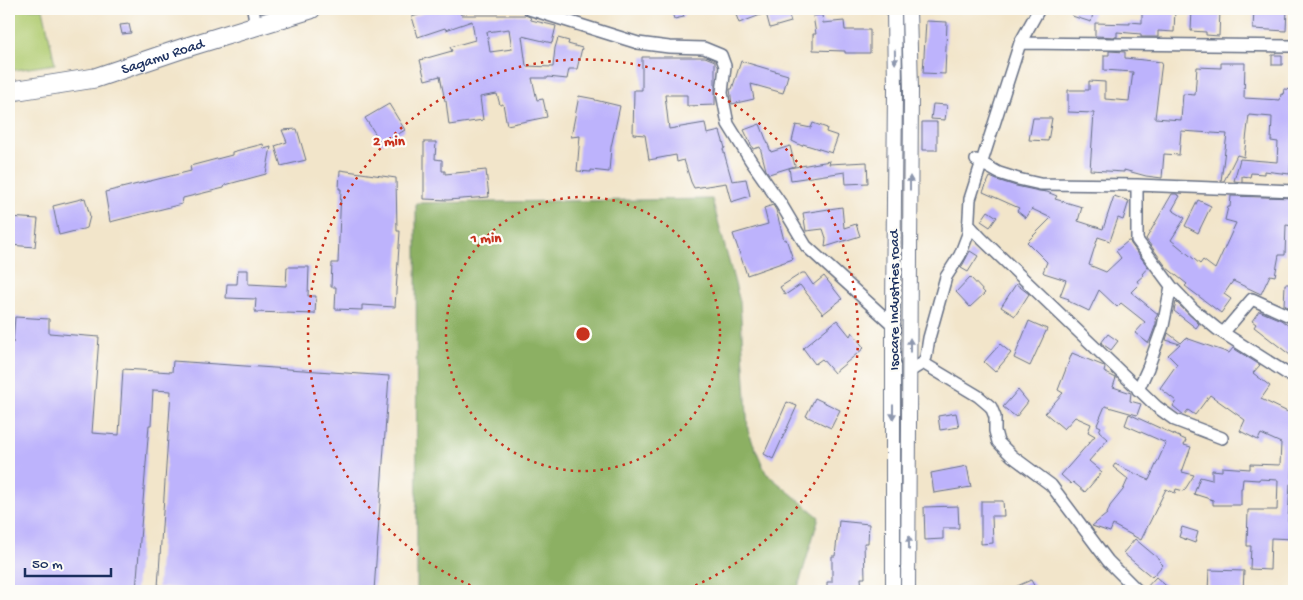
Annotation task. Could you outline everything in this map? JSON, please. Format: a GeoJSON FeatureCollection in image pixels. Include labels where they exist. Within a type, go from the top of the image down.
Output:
{"type":"FeatureCollection","features":[{"type":"Feature","properties":{"kind":"highway","name":"Sagamu Road"},"geometry":{"type":"LineString","coordinates":[[9,91],[95,78],[184,48],[255,17],[311,9]]}},
{"type":"Feature","properties":{"kind":"street"},"geometry":{"type":"LineString","coordinates":[[529,9],[638,43],[669,47],[704,48],[721,55],[725,66],[722,93],[728,124],[751,161],[781,204],[806,246],[893,324]]}},
{"type":"Feature","properties":{"kind":"street","name":"Isocare Industries road"},"geometry":{"type":"LineString","coordinates":[[892,591],[894,9]]}},
{"type":"Feature","properties":{"kind":"street","name":"Isocare Industries road"},"geometry":{"type":"LineString","coordinates":[[908,591],[910,9]]}},
{"type":"Feature","properties":{"kind":"street"},"geometry":{"type":"LineString","coordinates":[[910,371],[923,363],[926,357],[929,338],[946,277],[960,255],[968,234],[970,199],[978,161],[1020,43],[1039,9]]}},
{"type":"Feature","properties":{"kind":"street"},"geometry":{"type":"LineString","coordinates":[[1020,43],[1294,46]]}},
{"type":"Feature","properties":{"kind":"street"},"geometry":{"type":"LineString","coordinates":[[895,90],[911,90]]}},
{"type":"Feature","properties":{"kind":"street"},"geometry":{"type":"LineString","coordinates":[[978,161],[999,173],[1040,184],[1137,184],[1294,190]]}},
{"type":"Feature","properties":{"kind":"street"},"geometry":{"type":"LineString","coordinates":[[1137,184],[1137,240],[1171,286],[1194,310],[1217,329],[1294,378]]}},
{"type":"Feature","properties":{"kind":"street"},"geometry":{"type":"LineString","coordinates":[[968,224],[1157,407],[1175,420],[1222,438]]}},
{"type":"Feature","properties":{"kind":"street"},"geometry":{"type":"LineString","coordinates":[[1138,390],[1163,326],[1171,286]]}},
{"type":"Feature","properties":{"kind":"street"},"geometry":{"type":"LineString","coordinates":[[1224,332],[1252,299],[1294,318]]}},
{"type":"Feature","properties":{"kind":"street"},"geometry":{"type":"LineString","coordinates":[[923,363],[978,396],[991,407],[995,417],[998,442],[1012,456],[1051,485],[1108,561],[1138,591]]}},
{"type":"Feature","properties":{"kind":"green space"},"geometry":{"type":"Polygon","coordinates":[[[9,9],[43,9],[55,64],[9,71],[9,9]]]}},
{"type":"Feature","properties":{"kind":"green space"},"geometry":{"type":"Polygon","coordinates":[[[712,199],[740,302],[748,431],[766,473],[819,517],[797,591],[417,591],[416,203],[712,199]]]}},
{"type":"Feature","properties":{"kind":"building"},"geometry":{"type":"Polygon","coordinates":[[[436,9],[459,9],[461,15],[525,15],[530,17],[531,20],[556,26],[552,43],[522,36],[526,66],[553,67],[558,38],[569,41],[568,44],[582,48],[577,69],[569,69],[567,79],[532,78],[537,100],[543,99],[547,117],[507,125],[503,104],[500,105],[497,94],[480,97],[483,120],[449,125],[440,76],[425,80],[420,60],[452,51],[450,47],[475,40],[472,21],[418,37],[412,17],[436,9]],[[509,29],[487,32],[490,52],[512,49],[509,29]]]}},
{"type":"Feature","properties":{"kind":"building"},"geometry":{"type":"Polygon","coordinates":[[[671,9],[682,9],[684,17],[674,19],[671,9]]]}},
{"type":"Feature","properties":{"kind":"building"},"geometry":{"type":"Polygon","coordinates":[[[734,9],[787,9],[791,22],[770,28],[766,13],[739,23],[734,9]]]}},
{"type":"Feature","properties":{"kind":"building"},"geometry":{"type":"Polygon","coordinates":[[[1075,9],[1094,9],[1091,22],[1072,16],[1075,9]]]}},
{"type":"Feature","properties":{"kind":"building"},"geometry":{"type":"Polygon","coordinates":[[[1142,9],[1175,9],[1174,32],[1158,31],[1158,37],[1141,37],[1141,34],[1117,32],[1117,37],[1095,36],[1095,23],[1142,23],[1142,9]]]}},
{"type":"Feature","properties":{"kind":"building"},"geometry":{"type":"Polygon","coordinates":[[[1192,9],[1220,10],[1219,36],[1206,35],[1206,32],[1191,31],[1192,9]]]}},
{"type":"Feature","properties":{"kind":"building"},"geometry":{"type":"Polygon","coordinates":[[[1254,9],[1287,9],[1286,31],[1253,29],[1254,9]]]}},
{"type":"Feature","properties":{"kind":"building"},"geometry":{"type":"Polygon","coordinates":[[[822,15],[823,23],[844,21],[845,30],[870,30],[870,53],[813,50],[813,34],[816,34],[813,16],[822,15]]]}},
{"type":"Feature","properties":{"kind":"building"},"geometry":{"type":"Polygon","coordinates":[[[926,21],[947,22],[945,74],[923,73],[926,21]]]}},
{"type":"Feature","properties":{"kind":"building"},"geometry":{"type":"Polygon","coordinates":[[[129,24],[131,33],[122,34],[120,25],[129,24]]]}},
{"type":"Feature","properties":{"kind":"building"},"geometry":{"type":"Polygon","coordinates":[[[1109,51],[1125,52],[1125,58],[1162,62],[1155,118],[1181,120],[1183,94],[1195,95],[1197,67],[1221,68],[1221,63],[1245,63],[1244,98],[1280,100],[1284,89],[1294,90],[1294,153],[1291,153],[1290,174],[1264,171],[1264,174],[1251,173],[1250,177],[1242,176],[1242,182],[1234,181],[1240,159],[1277,162],[1278,142],[1271,141],[1272,117],[1249,115],[1244,157],[1237,155],[1224,181],[1221,181],[1227,134],[1181,131],[1179,155],[1164,154],[1162,178],[1124,170],[1124,172],[1090,170],[1094,113],[1068,112],[1068,90],[1089,90],[1089,81],[1105,82],[1105,99],[1129,101],[1133,72],[1104,70],[1104,55],[1109,55],[1109,51]]]}},
{"type":"Feature","properties":{"kind":"building"},"geometry":{"type":"Polygon","coordinates":[[[1272,55],[1282,55],[1282,65],[1272,65],[1272,55]]]}},
{"type":"Feature","properties":{"kind":"building"},"geometry":{"type":"Polygon","coordinates":[[[642,57],[705,57],[715,61],[715,105],[687,106],[687,95],[665,95],[669,129],[705,123],[707,134],[720,131],[732,181],[746,179],[750,196],[731,202],[726,183],[694,188],[684,160],[677,162],[676,155],[649,160],[645,135],[633,134],[634,90],[642,90],[642,57]]]}},
{"type":"Feature","properties":{"kind":"building"},"geometry":{"type":"Polygon","coordinates":[[[741,61],[788,75],[783,93],[751,84],[754,99],[732,104],[730,89],[732,89],[741,61]]]}},
{"type":"Feature","properties":{"kind":"building"},"geometry":{"type":"Polygon","coordinates":[[[579,96],[620,106],[611,147],[609,172],[577,171],[580,136],[571,137],[579,96]]]}},
{"type":"Feature","properties":{"kind":"building"},"geometry":{"type":"Polygon","coordinates":[[[389,104],[405,130],[382,144],[365,118],[389,104]]]}},
{"type":"Feature","properties":{"kind":"building"},"geometry":{"type":"Polygon","coordinates":[[[933,104],[947,105],[945,120],[931,119],[933,104]]]}},
{"type":"Feature","properties":{"kind":"building"},"geometry":{"type":"Polygon","coordinates":[[[1033,118],[1052,118],[1048,141],[1029,140],[1033,118]]]}},
{"type":"Feature","properties":{"kind":"building"},"geometry":{"type":"Polygon","coordinates":[[[922,122],[937,122],[937,150],[922,150],[922,122]]]}},
{"type":"Feature","properties":{"kind":"building"},"geometry":{"type":"Polygon","coordinates":[[[813,123],[827,128],[826,132],[838,136],[832,153],[803,144],[802,146],[792,141],[796,125],[811,128],[813,123]]]}},
{"type":"Feature","properties":{"kind":"building"},"geometry":{"type":"Polygon","coordinates":[[[760,124],[771,152],[790,146],[795,166],[769,174],[766,170],[760,147],[753,149],[744,130],[760,124]]]}},
{"type":"Feature","properties":{"kind":"building"},"geometry":{"type":"Polygon","coordinates":[[[297,129],[306,160],[281,166],[275,146],[287,142],[282,130],[297,129]]]}},
{"type":"Feature","properties":{"kind":"building"},"geometry":{"type":"Polygon","coordinates":[[[424,142],[436,142],[435,159],[442,160],[442,171],[445,171],[445,174],[486,170],[489,197],[448,200],[424,199],[424,142]]]}},
{"type":"Feature","properties":{"kind":"building"},"geometry":{"type":"Polygon","coordinates":[[[263,144],[264,149],[271,147],[266,174],[225,185],[224,188],[183,198],[182,204],[110,222],[105,192],[191,171],[190,166],[232,155],[232,152],[263,144]]]}},
{"type":"Feature","properties":{"kind":"building"},"geometry":{"type":"Polygon","coordinates":[[[830,161],[829,164],[867,162],[868,183],[846,184],[845,172],[791,180],[789,168],[830,161]]]}},
{"type":"Feature","properties":{"kind":"building"},"geometry":{"type":"Polygon","coordinates":[[[340,170],[396,178],[397,231],[400,231],[395,307],[362,305],[362,310],[335,309],[336,287],[331,287],[332,263],[338,263],[340,170]]]}},
{"type":"Feature","properties":{"kind":"building"},"geometry":{"type":"Polygon","coordinates":[[[990,177],[1016,186],[1047,192],[1057,196],[1055,199],[1082,207],[1078,221],[1103,229],[1114,196],[1129,201],[1123,220],[1118,218],[1110,241],[1098,237],[1089,265],[1106,272],[1121,258],[1116,251],[1130,241],[1148,267],[1142,274],[1144,275],[1137,281],[1139,284],[1131,292],[1158,314],[1148,343],[1135,333],[1145,322],[1121,303],[1117,307],[1099,290],[1089,311],[1060,296],[1066,280],[1044,273],[1047,262],[1027,242],[1051,218],[1032,209],[1026,218],[1017,211],[1019,208],[983,192],[990,177]]]}},
{"type":"Feature","properties":{"kind":"building"},"geometry":{"type":"Polygon","coordinates":[[[1172,194],[1180,196],[1172,210],[1185,218],[1171,240],[1200,264],[1203,260],[1215,269],[1236,223],[1225,220],[1228,207],[1230,207],[1231,196],[1294,198],[1294,226],[1286,225],[1285,255],[1279,255],[1275,276],[1270,275],[1261,294],[1233,281],[1224,294],[1231,299],[1221,313],[1185,286],[1187,284],[1167,268],[1146,239],[1172,194]]]}},
{"type":"Feature","properties":{"kind":"building"},"geometry":{"type":"Polygon","coordinates":[[[85,198],[90,216],[87,228],[59,235],[53,206],[85,198]]]}},
{"type":"Feature","properties":{"kind":"building"},"geometry":{"type":"Polygon","coordinates":[[[1198,200],[1211,206],[1198,233],[1185,226],[1198,200]]]}},
{"type":"Feature","properties":{"kind":"building"},"geometry":{"type":"Polygon","coordinates":[[[773,205],[784,240],[786,239],[793,259],[747,275],[733,234],[768,224],[764,208],[773,205]]]}},
{"type":"Feature","properties":{"kind":"building"},"geometry":{"type":"Polygon","coordinates":[[[842,207],[844,228],[856,224],[860,236],[825,247],[826,238],[823,229],[806,231],[803,213],[842,207]]]}},
{"type":"Feature","properties":{"kind":"building"},"geometry":{"type":"Polygon","coordinates":[[[988,211],[997,217],[990,227],[981,221],[988,211]]]}},
{"type":"Feature","properties":{"kind":"building"},"geometry":{"type":"Polygon","coordinates":[[[9,217],[38,219],[35,247],[9,245],[9,217]]]}},
{"type":"Feature","properties":{"kind":"building"},"geometry":{"type":"Polygon","coordinates":[[[970,251],[978,256],[968,272],[961,268],[970,251]]]}},
{"type":"Feature","properties":{"kind":"building"},"geometry":{"type":"Polygon","coordinates":[[[287,267],[309,267],[308,296],[316,296],[315,314],[255,312],[256,299],[226,298],[227,284],[237,284],[238,270],[248,270],[248,284],[286,286],[287,267]]]}},
{"type":"Feature","properties":{"kind":"building"},"geometry":{"type":"Polygon","coordinates":[[[805,273],[813,285],[824,276],[842,299],[823,314],[800,285],[785,295],[780,287],[805,273]]]}},
{"type":"Feature","properties":{"kind":"building"},"geometry":{"type":"Polygon","coordinates":[[[970,277],[985,293],[970,307],[956,292],[970,277]]]}},
{"type":"Feature","properties":{"kind":"building"},"geometry":{"type":"Polygon","coordinates":[[[1016,284],[1029,294],[1015,316],[1001,307],[1016,284]]]}},
{"type":"Feature","properties":{"kind":"building"},"geometry":{"type":"Polygon","coordinates":[[[1285,284],[1294,284],[1294,307],[1284,305],[1285,284]]]}},
{"type":"Feature","properties":{"kind":"building"},"geometry":{"type":"Polygon","coordinates":[[[1176,302],[1199,324],[1196,328],[1174,311],[1176,302]]]}},
{"type":"Feature","properties":{"kind":"building"},"geometry":{"type":"Polygon","coordinates":[[[1259,311],[1281,320],[1294,330],[1294,358],[1254,327],[1256,324],[1252,321],[1259,311]]]}},
{"type":"Feature","properties":{"kind":"building"},"geometry":{"type":"Polygon","coordinates":[[[15,317],[49,319],[49,333],[99,337],[92,433],[119,435],[123,369],[172,372],[173,361],[389,376],[374,591],[222,591],[158,587],[171,391],[153,390],[136,591],[9,591],[9,342],[13,343],[15,317]]]}},
{"type":"Feature","properties":{"kind":"building"},"geometry":{"type":"Polygon","coordinates":[[[837,320],[850,336],[852,332],[864,348],[834,373],[822,359],[815,364],[803,348],[837,320]]]}},
{"type":"Feature","properties":{"kind":"building"},"geometry":{"type":"Polygon","coordinates":[[[1029,321],[1047,329],[1030,366],[1014,358],[1029,321]]]}},
{"type":"Feature","properties":{"kind":"building"},"geometry":{"type":"Polygon","coordinates":[[[1168,333],[1181,343],[1186,338],[1229,353],[1233,348],[1260,365],[1253,373],[1270,386],[1261,399],[1294,415],[1292,484],[1290,484],[1288,521],[1294,521],[1294,539],[1271,538],[1270,570],[1250,569],[1251,546],[1247,546],[1248,510],[1277,510],[1278,480],[1243,479],[1241,505],[1213,505],[1213,500],[1194,494],[1200,477],[1212,480],[1212,470],[1222,471],[1222,467],[1250,469],[1250,464],[1280,465],[1281,443],[1261,434],[1258,440],[1240,431],[1245,420],[1210,395],[1195,415],[1188,410],[1184,415],[1173,406],[1176,401],[1160,388],[1177,364],[1168,355],[1180,344],[1166,340],[1168,333]]]}},
{"type":"Feature","properties":{"kind":"building"},"geometry":{"type":"Polygon","coordinates":[[[1108,334],[1118,341],[1111,350],[1101,343],[1108,334]]]}},
{"type":"Feature","properties":{"kind":"building"},"geometry":{"type":"Polygon","coordinates":[[[1000,344],[1011,353],[995,372],[984,362],[1000,344]]]}},
{"type":"Feature","properties":{"kind":"building"},"geometry":{"type":"Polygon","coordinates":[[[1072,353],[1104,366],[1104,372],[1116,378],[1113,387],[1131,393],[1130,401],[1141,404],[1137,415],[1105,406],[1097,425],[1101,427],[1099,431],[1108,439],[1089,461],[1102,472],[1085,492],[1073,482],[1071,484],[1061,475],[1095,436],[1088,432],[1091,424],[1075,417],[1064,429],[1045,413],[1063,393],[1058,390],[1072,353]]]}},
{"type":"Feature","properties":{"kind":"building"},"geometry":{"type":"Polygon","coordinates":[[[1018,390],[1028,402],[1016,417],[1003,407],[1018,390]]]}},
{"type":"Feature","properties":{"kind":"building"},"geometry":{"type":"Polygon","coordinates":[[[815,398],[840,410],[831,428],[806,416],[815,398]]]}},
{"type":"Feature","properties":{"kind":"building"},"geometry":{"type":"Polygon","coordinates":[[[787,402],[797,406],[773,459],[764,454],[787,402]]]}},
{"type":"Feature","properties":{"kind":"building"},"geometry":{"type":"Polygon","coordinates":[[[956,413],[959,427],[940,430],[938,416],[956,413]]]}},
{"type":"Feature","properties":{"kind":"building"},"geometry":{"type":"Polygon","coordinates":[[[1129,414],[1186,440],[1184,445],[1191,447],[1182,472],[1194,475],[1184,491],[1176,489],[1175,493],[1166,489],[1141,540],[1113,525],[1110,532],[1092,526],[1107,514],[1110,506],[1123,490],[1128,479],[1113,467],[1115,464],[1149,480],[1166,443],[1125,425],[1129,414]]]}},
{"type":"Feature","properties":{"kind":"building"},"geometry":{"type":"Polygon","coordinates":[[[967,466],[971,487],[934,493],[931,473],[967,466]]]}},
{"type":"Feature","properties":{"kind":"building"},"geometry":{"type":"Polygon","coordinates":[[[981,501],[1003,501],[1004,516],[992,516],[993,543],[981,544],[981,501]]]}},
{"type":"Feature","properties":{"kind":"building"},"geometry":{"type":"Polygon","coordinates":[[[958,506],[959,528],[943,528],[943,539],[925,540],[924,507],[958,506]]]}},
{"type":"Feature","properties":{"kind":"building"},"geometry":{"type":"Polygon","coordinates":[[[839,521],[869,524],[868,543],[864,543],[865,578],[861,578],[862,591],[827,591],[827,582],[832,582],[832,556],[835,556],[839,521]]]}},
{"type":"Feature","properties":{"kind":"building"},"geometry":{"type":"Polygon","coordinates":[[[1182,527],[1198,532],[1195,543],[1179,537],[1182,527]]]}},
{"type":"Feature","properties":{"kind":"building"},"geometry":{"type":"Polygon","coordinates":[[[1135,539],[1160,560],[1163,565],[1152,577],[1123,553],[1135,539]]]}},
{"type":"Feature","properties":{"kind":"building"},"geometry":{"type":"Polygon","coordinates":[[[1209,570],[1244,571],[1243,591],[1208,591],[1209,570]]]}},
{"type":"Feature","properties":{"kind":"building"},"geometry":{"type":"Polygon","coordinates":[[[1156,577],[1172,591],[1145,591],[1156,577]]]}},
{"type":"Feature","properties":{"kind":"building"},"geometry":{"type":"Polygon","coordinates":[[[1031,580],[1037,591],[1006,591],[1031,580]]]}}]}
